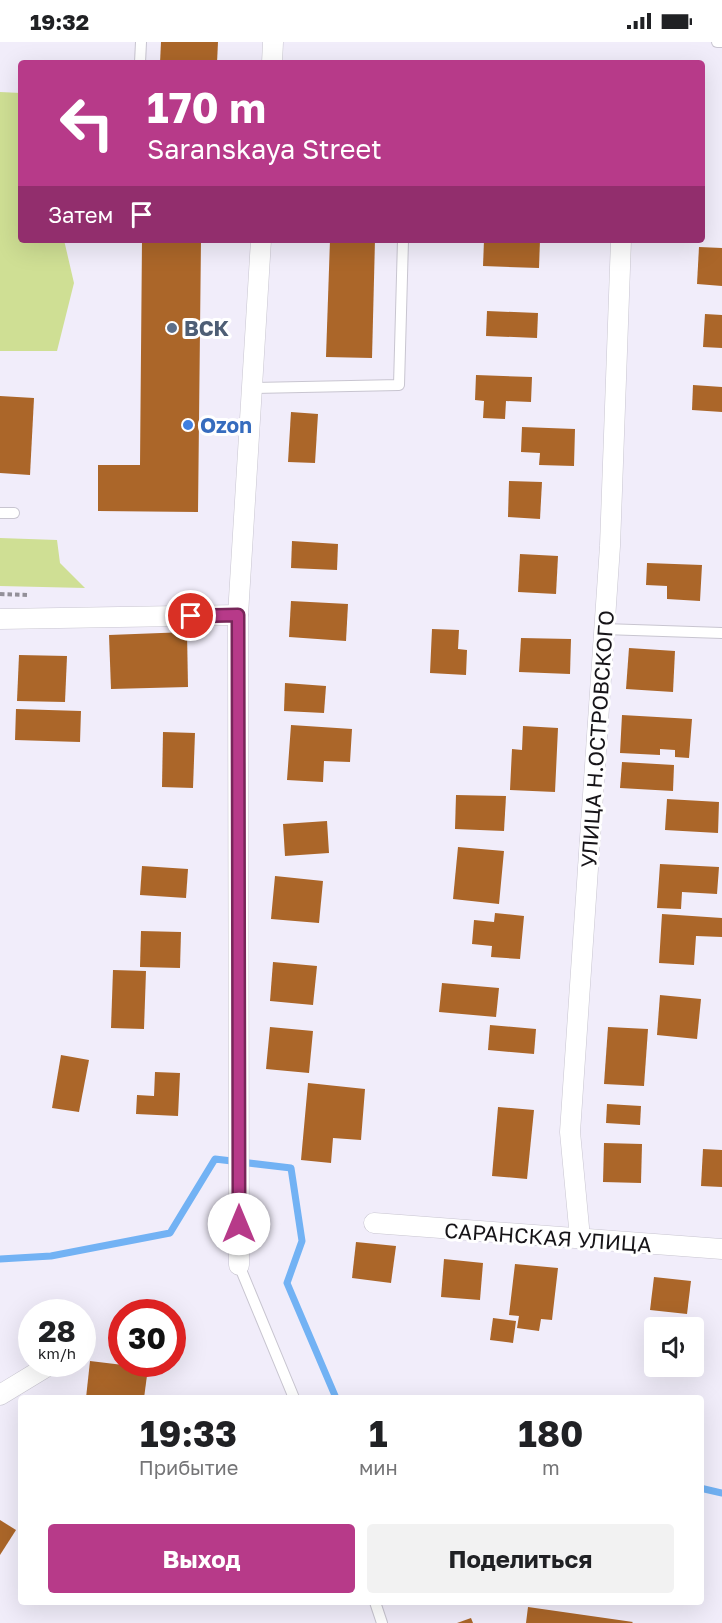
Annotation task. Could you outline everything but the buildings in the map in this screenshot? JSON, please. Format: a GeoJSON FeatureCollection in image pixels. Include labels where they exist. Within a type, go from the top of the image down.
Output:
{"type":"FeatureCollection","features":[{"type":"Feature","properties":{"kind":"street"},"geometry":{"type":"LineString","coordinates":[[272,60],[273,42]]}},
{"type":"Feature","properties":{"kind":"street"},"geometry":{"type":"LineString","coordinates":[[240,1264],[238,615],[261,243]]}},
{"type":"Feature","properties":{"kind":"street","name":"УЛИЦА Н.ОСТРОВСКОГО"},"geometry":{"type":"LineString","coordinates":[[580,1238],[570,1132],[610,546],[621,243]]}},
{"type":"Feature","properties":{"kind":"street"},"geometry":{"type":"LineString","coordinates":[[0,619],[238,615]]}},
{"type":"Feature","properties":{"kind":"street","name":"САРАНСКАЯ УЛИЦА"},"geometry":{"type":"LineString","coordinates":[[374,1223],[722,1249]]}},
{"type":"Feature","properties":{"kind":"street"},"geometry":{"type":"LineString","coordinates":[[0,1395],[30,1377]]}},
{"type":"Feature","properties":{"kind":"lane"},"geometry":{"type":"LineString","coordinates":[[141,42],[141,60]]}},
{"type":"Feature","properties":{"kind":"lane"},"geometry":{"type":"LineString","coordinates":[[717,42],[722,42]]}},
{"type":"Feature","properties":{"kind":"lane"},"geometry":{"type":"LineString","coordinates":[[252,388],[399,385],[403,243]]}},
{"type":"Feature","properties":{"kind":"lane"},"geometry":{"type":"LineString","coordinates":[[0,513],[14,513]]}},
{"type":"Feature","properties":{"kind":"lane"},"geometry":{"type":"LineString","coordinates":[[604,629],[722,633]]}},
{"type":"Feature","properties":{"kind":"lane"},"geometry":{"type":"LineString","coordinates":[[240,1264],[293,1395]]}},
{"type":"Feature","properties":{"kind":"lane"},"geometry":{"type":"LineString","coordinates":[[376,1605],[382,1623]]}},
{"type":"Feature","properties":{"kind":"path"},"geometry":{"type":"LineString","coordinates":[[0,594],[34,595]]}},
{"type":"Feature","properties":{"kind":"green space"},"geometry":{"type":"Polygon","coordinates":[[[0,92],[18,93],[18,243],[65,243],[74,283],[57,351],[0,351],[0,92]]]}},
{"type":"Feature","properties":{"kind":"green space"},"geometry":{"type":"Polygon","coordinates":[[[0,538],[57,540],[60,563],[85,588],[0,586],[0,538]]]}},
{"type":"Feature","properties":{"kind":"waterway"},"geometry":{"type":"LineString","coordinates":[[0,1259],[51,1256],[170,1233],[215,1159],[291,1168],[302,1241],[287,1283],[335,1395]]}},
{"type":"Feature","properties":{"kind":"waterway"},"geometry":{"type":"LineString","coordinates":[[704,1489],[722,1493]]}},
{"type":"Feature","properties":{"kind":"place","name":"ВСК"},"geometry":{"type":"Point","coordinates":[172,328]}},
{"type":"Feature","properties":{"kind":"place","name":"Ozon"},"geometry":{"type":"Point","coordinates":[188,425]}},
{"type":"Feature","properties":{"kind":"route"},"geometry":{"type":"LineString","coordinates":[[191,616],[238,615],[239,1224]]}}]}
